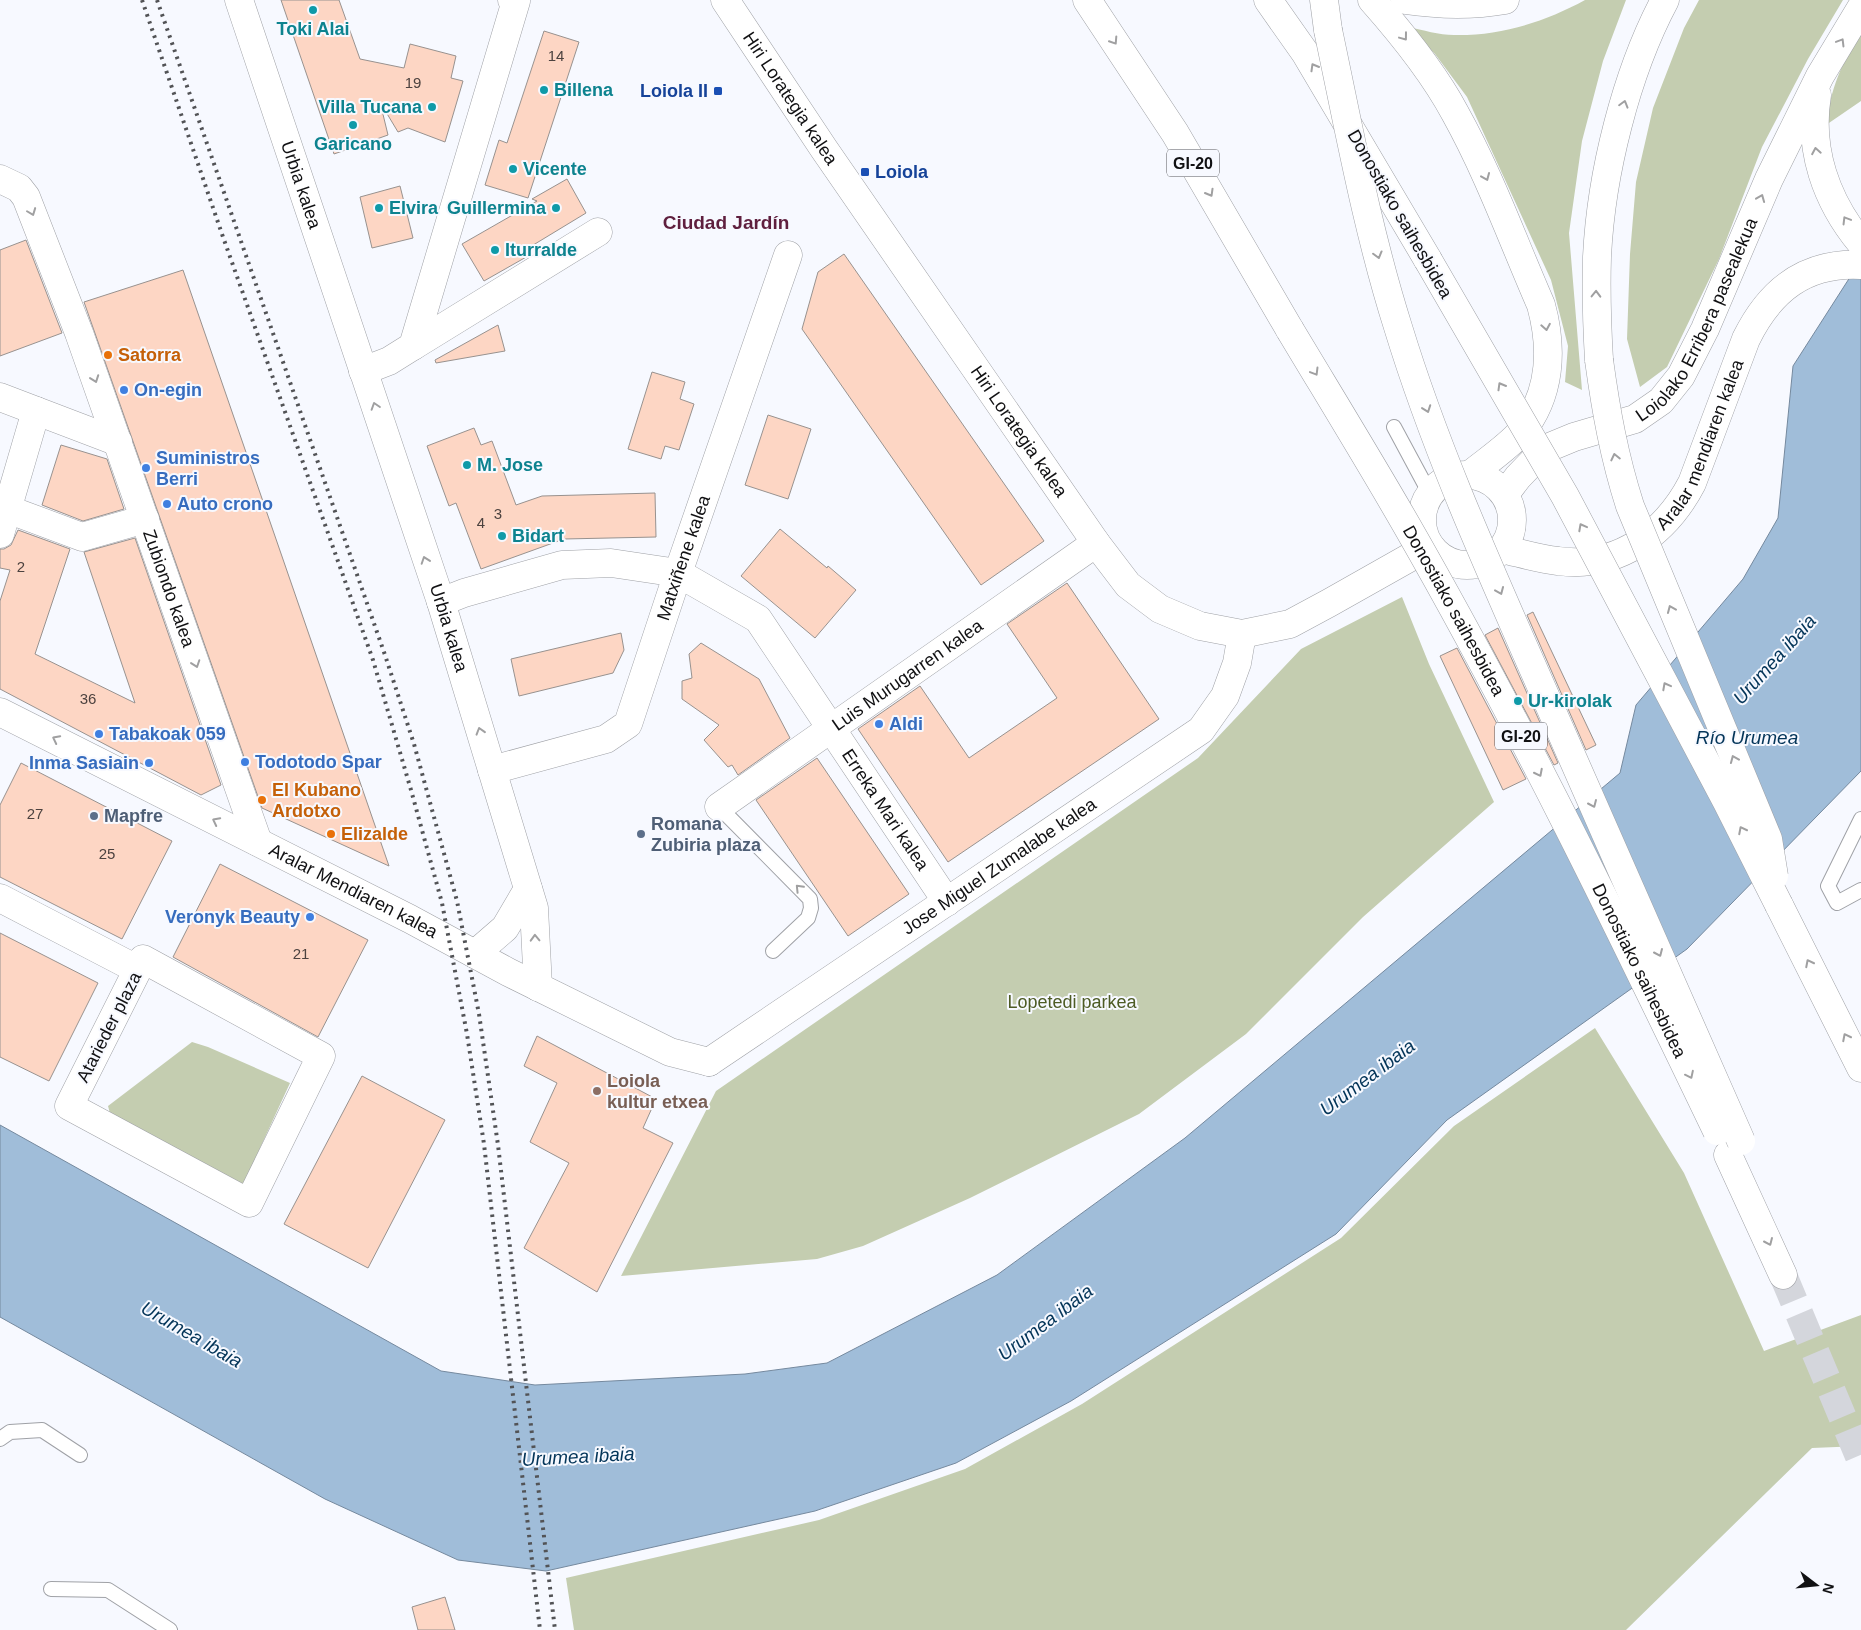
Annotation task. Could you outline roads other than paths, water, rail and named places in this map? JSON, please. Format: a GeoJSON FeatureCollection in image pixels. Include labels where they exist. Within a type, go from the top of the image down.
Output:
{"type":"FeatureCollection","features":[{"type":"Feature","properties":{"kind":"main road","name":"Urbia kalea"},"geometry":{"type":"LineString","coordinates":[[239,0],[441,602],[534,908],[538,987]]}},
{"type":"Feature","properties":{"kind":"main road"},"geometry":{"type":"LineString","coordinates":[[413,346],[516,1],[512,0]]}},
{"type":"Feature","properties":{"kind":"main road","name":"Hiri Lorategia kalea"},"geometry":{"type":"LineString","coordinates":[[725,0],[824,149],[1096,543],[1128,585],[1160,609],[1200,626],[1242,634],[1290,624],[1329,604],[1430,546]]}},
{"type":"Feature","properties":{"kind":"main road","name":"Donostiako saihesbidea"},"geometry":{"type":"LineString","coordinates":[[1088,0],[1175,133],[1407,527],[1509,714],[1734,1148],[1754,1209],[1783,1274]]}},
{"type":"Feature","properties":{"kind":"main road","name":"Donostiako saihesbidea"},"geometry":{"type":"LineString","coordinates":[[1268,0],[1306,54],[1565,496],[1727,802],[1861,1068]]}},
{"type":"Feature","properties":{"kind":"main road"},"geometry":{"type":"LineString","coordinates":[[1324,0],[1328,30],[1365,208],[1398,327],[1428,413],[1460,498],[1734,1148]]}},
{"type":"Feature","properties":{"kind":"main road"},"geometry":{"type":"LineString","coordinates":[[1372,0],[1423,63],[1455,113],[1478,157],[1541,305],[1547,327],[1547,372],[1542,394],[1533,415],[1520,433],[1472,474]]}},
{"type":"Feature","properties":{"kind":"main road"},"geometry":{"type":"LineString","coordinates":[[1405,0],[1459,5],[1504,0]]}},
{"type":"Feature","properties":{"kind":"main road"},"geometry":{"type":"LineString","coordinates":[[1665,0],[1642,51],[1625,101],[1612,151],[1602,203],[1597,264],[1596,308],[1599,360],[1606,415],[1616,463],[1630,506],[1768,839],[1780,905]]}},
{"type":"Feature","properties":{"kind":"main road","name":"Loiolako Erribera pasealekua"},"geometry":{"type":"LineString","coordinates":[[1505,494],[1518,477],[1545,450],[1574,436],[1635,419],[1661,401],[1681,376],[1705,329],[1769,179],[1820,76],[1861,8]]}},
{"type":"Feature","properties":{"kind":"main road","name":"Loiolako Erribera pasealekua"},"geometry":{"type":"LineString","coordinates":[[1820,76],[1814,114],[1815,145],[1819,166],[1832,197],[1861,243]]}},
{"type":"Feature","properties":{"kind":"main road","name":"Zubiondo kalea"},"geometry":{"type":"LineString","coordinates":[[0,179],[19,188],[26,197],[79,333],[258,842]]}},
{"type":"Feature","properties":{"kind":"main road"},"geometry":{"type":"LineString","coordinates":[[363,370],[389,360],[413,346],[598,232]]}},
{"type":"Feature","properties":{"kind":"main road","name":"Matxiñene kalea"},"geometry":{"type":"LineString","coordinates":[[492,770],[606,739],[628,724],[788,255]]}},
{"type":"Feature","properties":{"kind":"main road","name":"Aralar mendiaren kalea"},"geometry":{"type":"LineString","coordinates":[[1502,549],[1558,561],[1578,562],[1618,554],[1654,533],[1669,519],[1682,502],[1692,483],[1754,323],[1780,292],[1800,277],[1818,269],[1841,264],[1861,265]]}},
{"type":"Feature","properties":{"kind":"main road"},"geometry":{"type":"LineString","coordinates":[[0,397],[118,442]]}},
{"type":"Feature","properties":{"kind":"main road"},"geometry":{"type":"LineString","coordinates":[[36,411],[4,522],[82,537],[145,519]]}},
{"type":"Feature","properties":{"kind":"main road"},"geometry":{"type":"LineString","coordinates":[[1472,474],[1496,484],[1505,494],[1511,508],[1512,522],[1509,537],[1502,549],[1491,558],[1479,564],[1465,565],[1452,563],[1439,556],[1430,546],[1424,534],[1422,520],[1424,506],[1430,494],[1439,484],[1452,477],[1472,474]]}},
{"type":"Feature","properties":{"kind":"main road","name":"Luis Murugarren kalea"},"geometry":{"type":"LineString","coordinates":[[719,806],[1096,543]]}},
{"type":"Feature","properties":{"kind":"main road"},"geometry":{"type":"LineString","coordinates":[[441,602],[464,593],[562,565],[611,563],[678,573]]}},
{"type":"Feature","properties":{"kind":"main road","name":"Erreka Mari kalea"},"geometry":{"type":"LineString","coordinates":[[678,573],[758,619],[947,902]]}},
{"type":"Feature","properties":{"kind":"main road","name":"Jose Miguel Zumalabe kalea"},"geometry":{"type":"LineString","coordinates":[[709,1062],[1201,730],[1225,696],[1237,663],[1242,634]]}},
{"type":"Feature","properties":{"kind":"main road","name":"Aralar Mendiaren kalea"},"geometry":{"type":"LineString","coordinates":[[2,719],[258,842],[538,987],[670,1052],[709,1062]]}},
{"type":"Feature","properties":{"kind":"main road"},"geometry":{"type":"LineString","coordinates":[[475,954],[505,928],[528,889]]}},
{"type":"Feature","properties":{"kind":"main road"},"geometry":{"type":"LineString","coordinates":[[0,898],[127,964]]}},
{"type":"Feature","properties":{"kind":"main road","name":"Atarieder plaza"},"geometry":{"type":"LineString","coordinates":[[143,959],[320,1056],[249,1203],[69,1106],[143,959]]}},
{"type":"Feature","properties":{"kind":"lane"},"geometry":{"type":"LineString","coordinates":[[1394,427],[1430,494]]}},
{"type":"Feature","properties":{"kind":"lane"},"geometry":{"type":"LineString","coordinates":[[719,806],[810,899],[811,908],[808,918],[773,951]]}},
{"type":"Feature","properties":{"kind":"lane"},"geometry":{"type":"LineString","coordinates":[[1861,819],[1828,886],[1837,903],[1861,890]]}},
{"type":"Feature","properties":{"kind":"lane"},"geometry":{"type":"LineString","coordinates":[[0,1439],[10,1432],[42,1430],[80,1455]]}},
{"type":"Feature","properties":{"kind":"lane"},"geometry":{"type":"LineString","coordinates":[[51,1589],[108,1590],[170,1630]]}},
{"type":"Feature","properties":{"kind":"water","name":"Río Urumea"},"geometry":{"type":"Polygon","coordinates":[[[1861,260],[1861,771],[1687,949],[1447,1120],[1336,1234],[1071,1401],[956,1463],[815,1511],[546,1571],[458,1560],[325,1499],[0,1317],[0,1125],[441,1371],[535,1385],[745,1374],[827,1363],[997,1275],[1185,1138],[1620,773],[1636,705],[1743,579],[1778,518],[1793,366],[1861,260]]]}},
{"type":"Feature","properties":{"kind":"tunnel"},"geometry":{"type":"LineString","coordinates":[[1783,1275],[1861,1461]]}},
{"type":"Feature","properties":{"kind":"railway"},"geometry":{"type":"LineString","coordinates":[[142,0],[223,237],[373,660],[442,903],[467,1034],[484,1144],[540,1630]]}},
{"type":"Feature","properties":{"kind":"railway"},"geometry":{"type":"LineString","coordinates":[[157,0],[385,655],[414,744],[457,901],[479,1014],[498,1145],[555,1630]]}},
{"type":"Feature","properties":{"kind":"place","name":"Toki Alai"},"geometry":{"type":"Point","coordinates":[313,10]}},
{"type":"Feature","properties":{"kind":"place","name":"Billena"},"geometry":{"type":"Point","coordinates":[544,90]}},
{"type":"Feature","properties":{"kind":"place","name":"Loiola II"},"geometry":{"type":"Point","coordinates":[718,91]}},
{"type":"Feature","properties":{"kind":"place","name":"Villa Tucana"},"geometry":{"type":"Point","coordinates":[432,107]}},
{"type":"Feature","properties":{"kind":"place","name":"Garicano"},"geometry":{"type":"Point","coordinates":[353,125]}},
{"type":"Feature","properties":{"kind":"place","name":"Vicente"},"geometry":{"type":"Point","coordinates":[513,169]}},
{"type":"Feature","properties":{"kind":"place","name":"Loiola"},"geometry":{"type":"Point","coordinates":[865,172]}},
{"type":"Feature","properties":{"kind":"place","name":"Elvira"},"geometry":{"type":"Point","coordinates":[379,208]}},
{"type":"Feature","properties":{"kind":"place","name":"Guillermina"},"geometry":{"type":"Point","coordinates":[556,208]}},
{"type":"Feature","properties":{"kind":"place","name":"Iturralde"},"geometry":{"type":"Point","coordinates":[495,250]}},
{"type":"Feature","properties":{"kind":"place","name":"Satorra"},"geometry":{"type":"Point","coordinates":[108,355]}},
{"type":"Feature","properties":{"kind":"place","name":"On-egin"},"geometry":{"type":"Point","coordinates":[124,390]}},
{"type":"Feature","properties":{"kind":"place","name":"M. Jose"},"geometry":{"type":"Point","coordinates":[467,465]}},
{"type":"Feature","properties":{"kind":"place","name":"Suministros Berri"},"geometry":{"type":"Point","coordinates":[146,468]}},
{"type":"Feature","properties":{"kind":"place","name":"Auto crono"},"geometry":{"type":"Point","coordinates":[167,504]}},
{"type":"Feature","properties":{"kind":"place","name":"Bidart"},"geometry":{"type":"Point","coordinates":[502,536]}},
{"type":"Feature","properties":{"kind":"place","name":"Ur-kirolak"},"geometry":{"type":"Point","coordinates":[1518,701]}},
{"type":"Feature","properties":{"kind":"place","name":"Aldi"},"geometry":{"type":"Point","coordinates":[879,724]}},
{"type":"Feature","properties":{"kind":"place","name":"Tabakoak 059"},"geometry":{"type":"Point","coordinates":[99,734]}},
{"type":"Feature","properties":{"kind":"place","name":"Todotodo Spar"},"geometry":{"type":"Point","coordinates":[245,762]}},
{"type":"Feature","properties":{"kind":"place","name":"Inma Sasiain"},"geometry":{"type":"Point","coordinates":[149,763]}},
{"type":"Feature","properties":{"kind":"place","name":"El Kubano Ardotxo"},"geometry":{"type":"Point","coordinates":[262,800]}},
{"type":"Feature","properties":{"kind":"place","name":"Mapfre"},"geometry":{"type":"Point","coordinates":[94,816]}},
{"type":"Feature","properties":{"kind":"place","name":"Elizalde"},"geometry":{"type":"Point","coordinates":[331,834]}},
{"type":"Feature","properties":{"kind":"place","name":"Romana Zubiria plaza"},"geometry":{"type":"Point","coordinates":[641,834]}},
{"type":"Feature","properties":{"kind":"place","name":"Veronyk Beauty"},"geometry":{"type":"Point","coordinates":[310,917]}},
{"type":"Feature","properties":{"kind":"place","name":"Loiola kultur etxea"},"geometry":{"type":"Point","coordinates":[597,1091]}},
{"type":"Feature","properties":{"kind":"district","name":"Ciudad Jardín"},"geometry":{"type":"Point","coordinates":[726,222]}},
{"type":"Feature","properties":{"kind":"water label","name":"Urumea ibaia"},"geometry":{"type":"Point","coordinates":[1774,659]}},
{"type":"Feature","properties":{"kind":"water label","name":"Urumea ibaia"},"geometry":{"type":"Point","coordinates":[1367,1077]}},
{"type":"Feature","properties":{"kind":"water label","name":"Urumea ibaia"},"geometry":{"type":"Point","coordinates":[1045,1322]}},
{"type":"Feature","properties":{"kind":"water label","name":"Urumea ibaia"},"geometry":{"type":"Point","coordinates":[192,1334]}},
{"type":"Feature","properties":{"kind":"water label","name":"Urumea ibaia"},"geometry":{"type":"Point","coordinates":[578,1456]}},
{"type":"Feature","properties":{"kind":"park label","name":"Lopetedi parkea"},"geometry":{"type":"Point","coordinates":[1072,1002]}}]}
